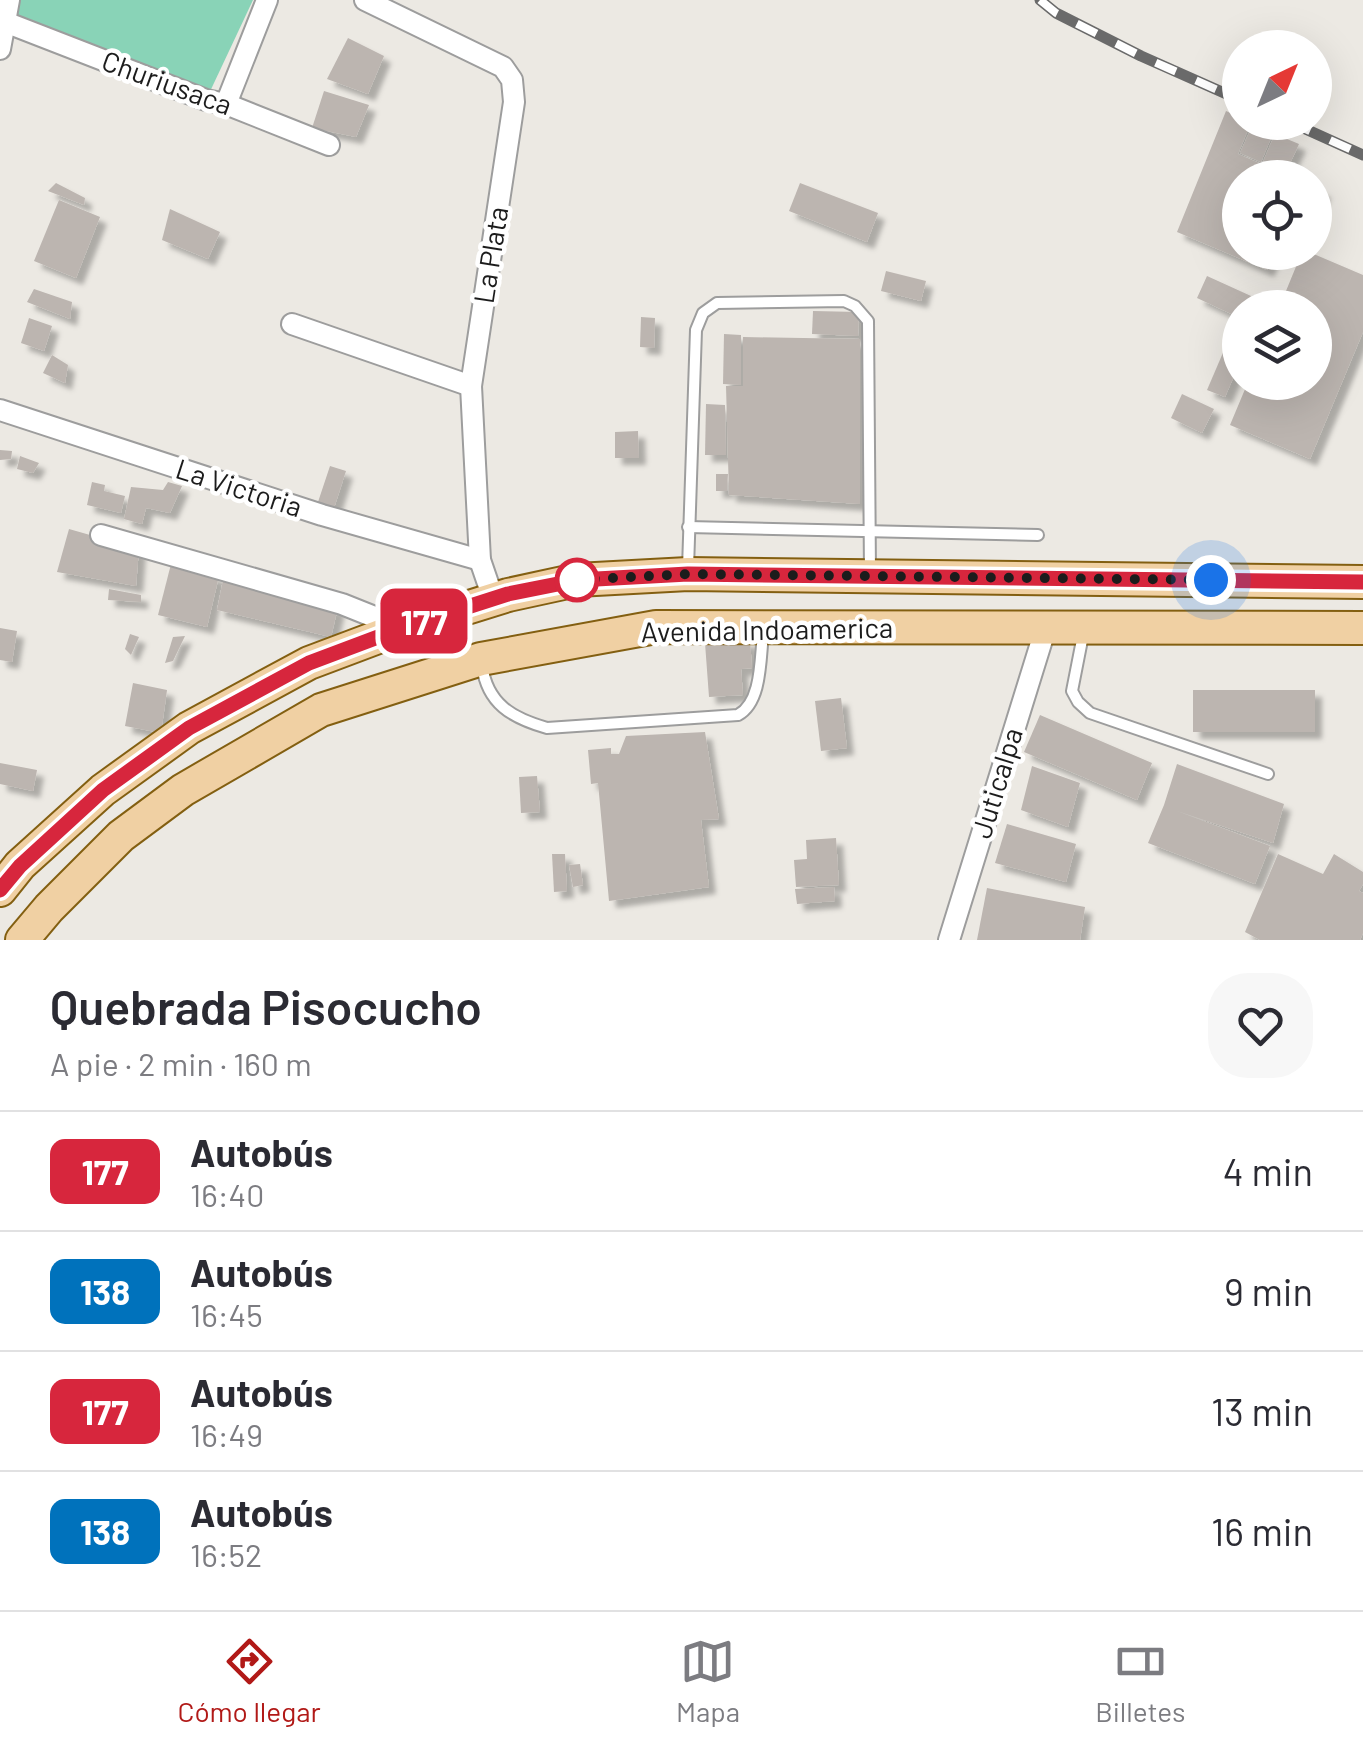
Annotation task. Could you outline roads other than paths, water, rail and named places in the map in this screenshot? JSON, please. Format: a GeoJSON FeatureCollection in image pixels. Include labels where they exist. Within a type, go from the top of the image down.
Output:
{"type":"FeatureCollection","features":[{"type":"Feature","properties":{"kind":"main road","name":"Avenida Indoamerica"},"geometry":{"type":"LineString","coordinates":[[0,890],[20,866],[103,790],[189,728],[309,663],[493,598],[578,580],[688,574],[1363,582]]}},
{"type":"Feature","properties":{"kind":"main road","name":"Avenida Indoamerica"},"geometry":{"type":"LineString","coordinates":[[22,940],[121,836],[184,790],[321,710],[481,659],[656,627],[1363,628]]}},
{"type":"Feature","properties":{"kind":"street"},"geometry":{"type":"LineString","coordinates":[[0,48],[10,0]]}},
{"type":"Feature","properties":{"kind":"street"},"geometry":{"type":"LineString","coordinates":[[226,104],[268,0]]}},
{"type":"Feature","properties":{"kind":"street","name":"La Plata"},"geometry":{"type":"LineString","coordinates":[[365,0],[503,67],[512,80],[514,102],[471,386],[480,560],[493,598]]}},
{"type":"Feature","properties":{"kind":"street","name":"Churiusaca"},"geometry":{"type":"LineString","coordinates":[[6,22],[329,145]]}},
{"type":"Feature","properties":{"kind":"street"},"geometry":{"type":"LineString","coordinates":[[292,324],[471,386]]}},
{"type":"Feature","properties":{"kind":"street","name":"La Victoria"},"geometry":{"type":"LineString","coordinates":[[0,410],[322,516],[480,560]]}},
{"type":"Feature","properties":{"kind":"street"},"geometry":{"type":"LineString","coordinates":[[101,534],[342,604],[402,628]]}},
{"type":"Feature","properties":{"kind":"street","name":"Juticalpa"},"geometry":{"type":"LineString","coordinates":[[950,940],[1046,627]]}},
{"type":"Feature","properties":{"kind":"lane"},"geometry":{"type":"LineString","coordinates":[[688,574],[696,330],[703,313],[718,303],[844,301],[855,306],[868,321],[870,576]]}},
{"type":"Feature","properties":{"kind":"lane"},"geometry":{"type":"LineString","coordinates":[[688,528],[1038,535]]}},
{"type":"Feature","properties":{"kind":"lane"},"geometry":{"type":"LineString","coordinates":[[481,659],[484,683],[500,706],[522,721],[546,728],[738,715],[747,710],[755,693],[764,627]]}},
{"type":"Feature","properties":{"kind":"lane"},"geometry":{"type":"LineString","coordinates":[[1084,627],[1072,691],[1090,713],[1268,774]]}},
{"type":"Feature","properties":{"kind":"railway"},"geometry":{"type":"LineString","coordinates":[[1040,0],[1056,13],[1141,56],[1222,92]]}},
{"type":"Feature","properties":{"kind":"railway"},"geometry":{"type":"LineString","coordinates":[[1330,140],[1363,155]]}}]}
